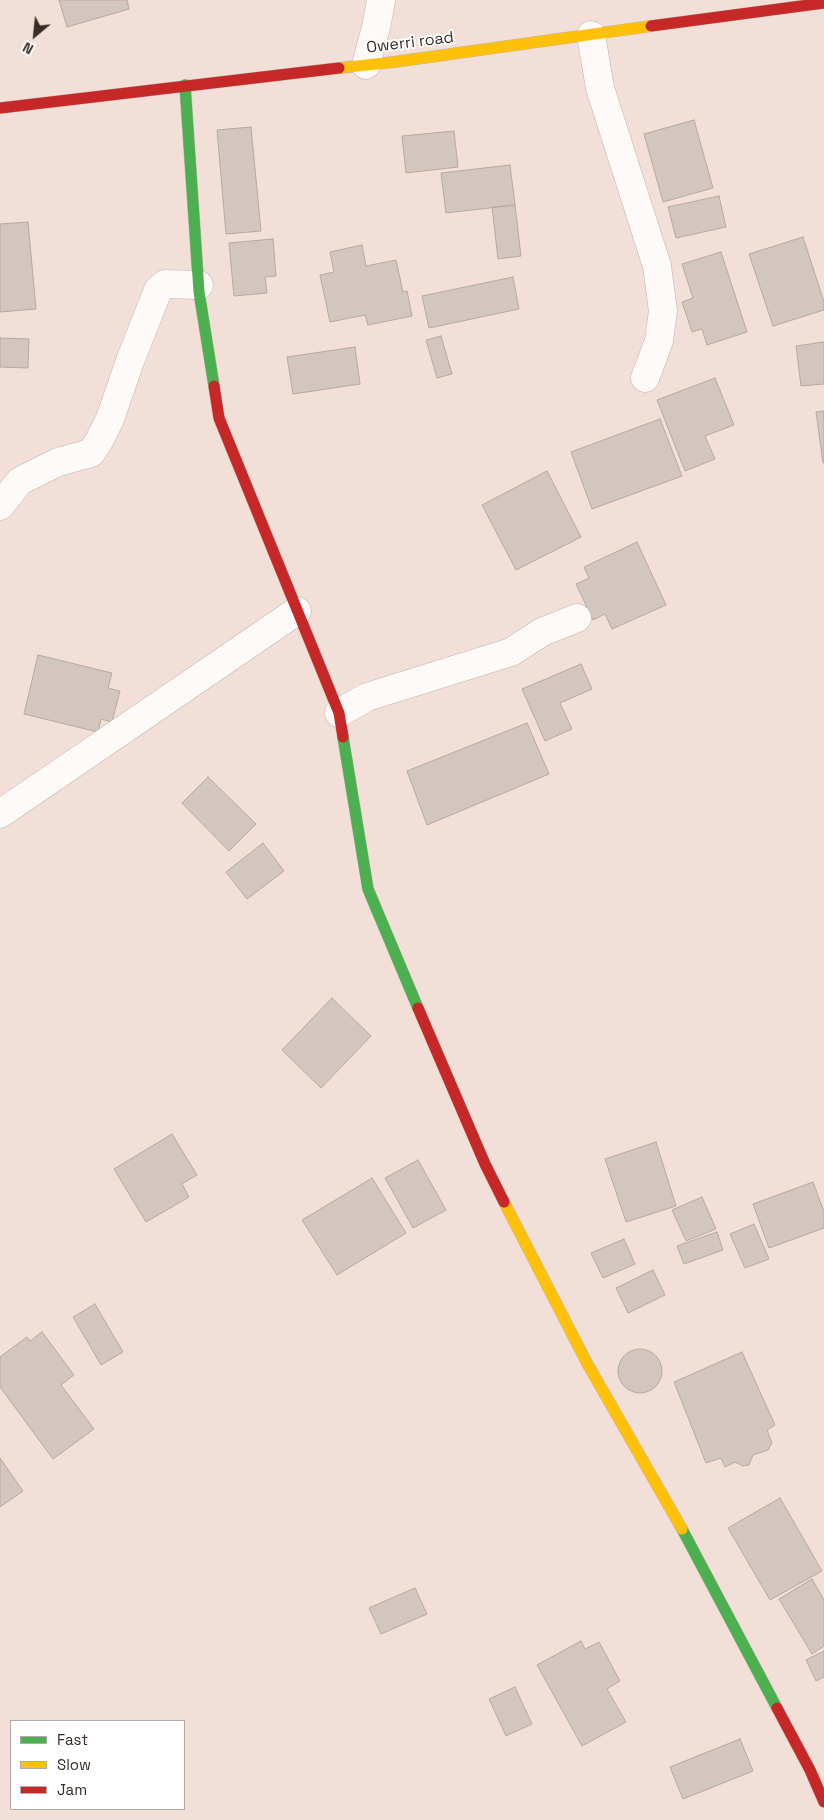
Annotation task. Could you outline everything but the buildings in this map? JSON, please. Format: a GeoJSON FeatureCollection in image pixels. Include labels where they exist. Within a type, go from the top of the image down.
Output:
{"type":"FeatureCollection","features":[{"type":"Feature","properties":{"kind":"street"},"geometry":{"type":"LineString","coordinates":[[366,65],[381,0]]}},
{"type":"Feature","properties":{"kind":"street","name":"Owerri road"},"geometry":{"type":"LineString","coordinates":[[0,108],[366,65],[824,3]]}},
{"type":"Feature","properties":{"kind":"street"},"geometry":{"type":"LineString","coordinates":[[591,35],[600,88],[657,266],[664,311],[659,341],[645,378]]}},
{"type":"Feature","properties":{"kind":"street"},"geometry":{"type":"LineString","coordinates":[[185,85],[199,285],[219,418],[339,713],[368,889],[485,1164],[587,1363],[817,1765],[824,1802]]}},
{"type":"Feature","properties":{"kind":"street"},"geometry":{"type":"LineString","coordinates":[[0,506],[20,481],[58,462],[91,453],[110,418],[158,290],[165,284],[199,285]]}},
{"type":"Feature","properties":{"kind":"street"},"geometry":{"type":"LineString","coordinates":[[0,814],[296,611]]}},
{"type":"Feature","properties":{"kind":"street"},"geometry":{"type":"LineString","coordinates":[[339,713],[367,697],[511,652],[542,632],[577,618]]}},
{"type":"Feature","properties":{"kind":"traffic: fast"},"geometry":{"type":"LineString","coordinates":[[185,85],[199,292],[214,386]]}},
{"type":"Feature","properties":{"kind":"traffic: fast"},"geometry":{"type":"LineString","coordinates":[[343,737],[368,889],[418,1008]]}},
{"type":"Feature","properties":{"kind":"traffic: fast"},"geometry":{"type":"LineString","coordinates":[[682,1529],[777,1708]]}},
{"type":"Feature","properties":{"kind":"traffic: slow"},"geometry":{"type":"LineString","coordinates":[[339,68],[651,26]]}},
{"type":"Feature","properties":{"kind":"traffic: slow"},"geometry":{"type":"LineString","coordinates":[[504,1202],[587,1363],[682,1529]]}},
{"type":"Feature","properties":{"kind":"traffic: jam"},"geometry":{"type":"LineString","coordinates":[[651,26],[824,3]]}},
{"type":"Feature","properties":{"kind":"traffic: jam"},"geometry":{"type":"LineString","coordinates":[[0,108],[339,68]]}},
{"type":"Feature","properties":{"kind":"traffic: jam"},"geometry":{"type":"LineString","coordinates":[[214,386],[219,418],[339,713],[343,737]]}},
{"type":"Feature","properties":{"kind":"traffic: jam"},"geometry":{"type":"LineString","coordinates":[[418,1008],[485,1164],[504,1202]]}},
{"type":"Feature","properties":{"kind":"traffic: jam"},"geometry":{"type":"LineString","coordinates":[[777,1708],[810,1770],[824,1802]]}}]}
